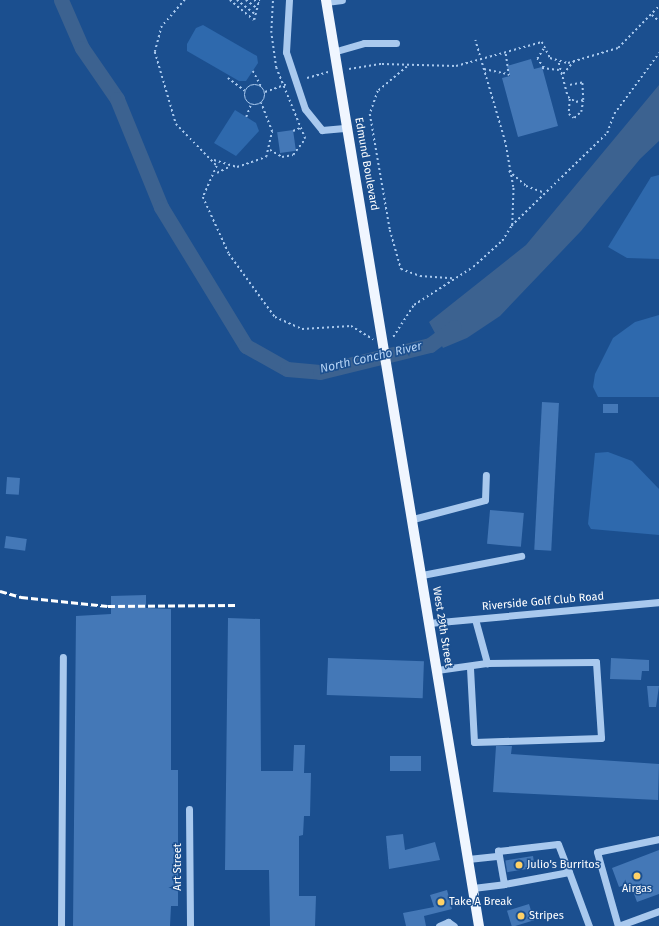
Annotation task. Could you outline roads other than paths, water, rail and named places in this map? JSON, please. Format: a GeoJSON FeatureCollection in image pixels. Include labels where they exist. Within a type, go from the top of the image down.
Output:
{"type":"FeatureCollection","features":[{"type":"Feature","properties":{"kind":"main road","name":"Edmund Boulevard"},"geometry":{"type":"LineString","coordinates":[[326,1],[333,52],[384,332]]}},
{"type":"Feature","properties":{"kind":"main road","name":"West 29th Street"},"geometry":{"type":"LineString","coordinates":[[384,332],[429,623],[479,926]]}},
{"type":"Feature","properties":{"kind":"street"},"geometry":{"type":"LineString","coordinates":[[289,0],[286,52],[305,109],[322,130],[347,128]]}},
{"type":"Feature","properties":{"kind":"street"},"geometry":{"type":"LineString","coordinates":[[326,1],[342,0]]}},
{"type":"Feature","properties":{"kind":"street"},"geometry":{"type":"LineString","coordinates":[[333,52],[364,44],[396,43]]}},
{"type":"Feature","properties":{"kind":"street"},"geometry":{"type":"LineString","coordinates":[[413,519],[485,500],[486,475]]}},
{"type":"Feature","properties":{"kind":"street"},"geometry":{"type":"LineString","coordinates":[[422,575],[521,556]]}},
{"type":"Feature","properties":{"kind":"street","name":"Riverside Golf Club Road"},"geometry":{"type":"LineString","coordinates":[[429,623],[659,602]]}},
{"type":"Feature","properties":{"kind":"street"},"geometry":{"type":"LineString","coordinates":[[475,619],[487,663]]}},
{"type":"Feature","properties":{"kind":"street"},"geometry":{"type":"LineString","coordinates":[[61,926],[63,657]]}},
{"type":"Feature","properties":{"kind":"street"},"geometry":{"type":"LineString","coordinates":[[437,670],[470,667],[487,663],[596,662],[601,738],[474,742],[470,667]]}},
{"type":"Feature","properties":{"kind":"street","name":"Art Street"},"geometry":{"type":"LineString","coordinates":[[189,809],[190,926]]}},
{"type":"Feature","properties":{"kind":"street"},"geometry":{"type":"LineString","coordinates":[[659,839],[597,852],[618,926],[659,911]]}},
{"type":"Feature","properties":{"kind":"street"},"geometry":{"type":"LineString","coordinates":[[504,884],[498,851],[558,844],[589,926]]}},
{"type":"Feature","properties":{"kind":"street"},"geometry":{"type":"LineString","coordinates":[[468,859],[499,856]]}},
{"type":"Feature","properties":{"kind":"street"},"geometry":{"type":"LineString","coordinates":[[473,888],[569,872]]}},
{"type":"Feature","properties":{"kind":"street"},"geometry":{"type":"LineString","coordinates":[[439,926],[448,922],[454,926]]}},
{"type":"Feature","properties":{"kind":"waterway","name":"North Concho River"},"geometry":{"type":"LineString","coordinates":[[61,0],[82,48],[117,99],[161,207],[246,346],[287,369],[320,372],[430,345],[454,327]]}},
{"type":"Feature","properties":{"kind":"railway"},"geometry":{"type":"LineString","coordinates":[[0,591],[21,597],[108,606],[236,605]]}},
{"type":"Feature","properties":{"kind":"place","name":"Julio's Burritos"},"geometry":{"type":"Point","coordinates":[519,865]}},
{"type":"Feature","properties":{"kind":"place","name":"Airgas"},"geometry":{"type":"Point","coordinates":[637,876]}},
{"type":"Feature","properties":{"kind":"place","name":"Take A Break"},"geometry":{"type":"Point","coordinates":[441,902]}},
{"type":"Feature","properties":{"kind":"place","name":"Stripes"},"geometry":{"type":"Point","coordinates":[521,916]}}]}
